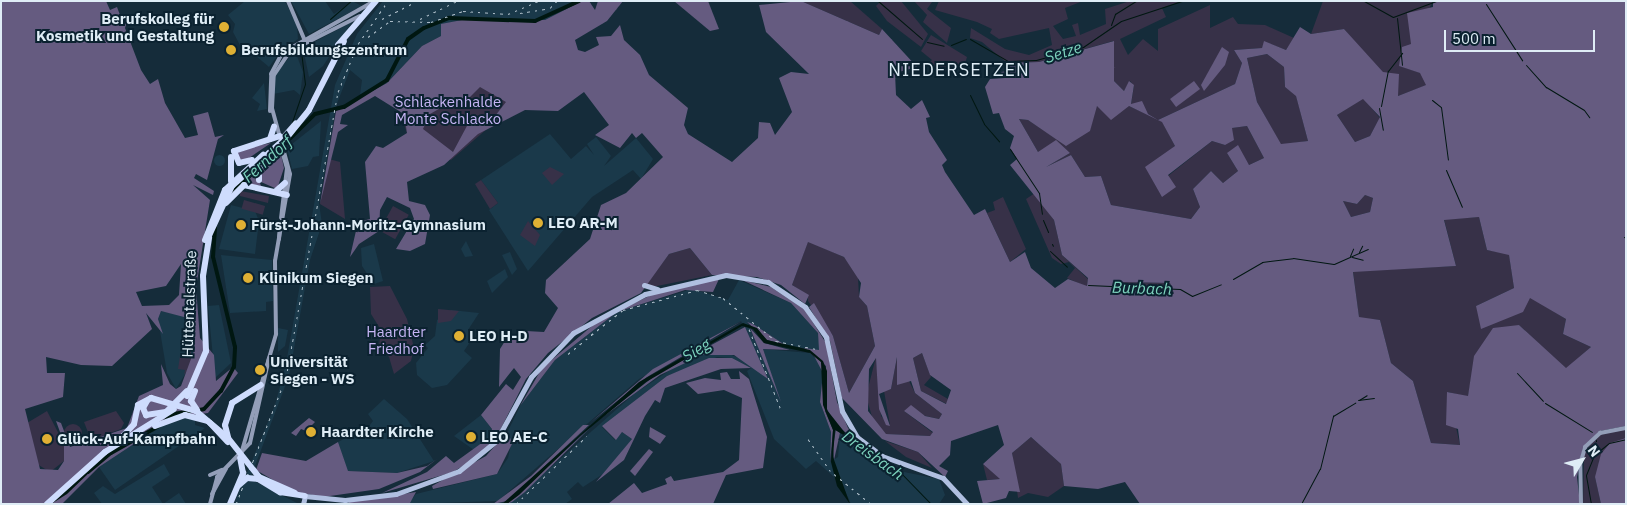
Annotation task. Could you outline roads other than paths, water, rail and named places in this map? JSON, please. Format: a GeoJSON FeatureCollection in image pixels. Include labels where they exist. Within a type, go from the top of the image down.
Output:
{"type":"FeatureCollection","features":[{"type":"Feature","properties":{"kind":"highway","name":"Hüttentalstraße"},"geometry":{"type":"LineString","coordinates":[[47,504],[105,452],[165,416],[189,394],[204,355],[206,324],[203,284],[207,240],[232,186],[288,136],[312,104],[340,47],[377,1]]}},
{"type":"Feature","properties":{"kind":"highway","name":"Hüttentalstraße"},"geometry":{"type":"LineString","coordinates":[[204,355],[203,247],[212,216],[230,185],[302,116],[338,46],[377,1]]}},
{"type":"Feature","properties":{"kind":"highway"},"geometry":{"type":"LineString","coordinates":[[270,139],[274,127]]}},
{"type":"Feature","properties":{"kind":"highway"},"geometry":{"type":"LineString","coordinates":[[284,194],[259,180],[260,166],[288,136]]}},
{"type":"Feature","properties":{"kind":"highway"},"geometry":{"type":"LineString","coordinates":[[262,155],[241,163],[234,158],[235,149],[279,139]]}},
{"type":"Feature","properties":{"kind":"highway"},"geometry":{"type":"LineString","coordinates":[[230,185],[234,167],[231,154],[236,146],[279,139]]}},
{"type":"Feature","properties":{"kind":"highway"},"geometry":{"type":"LineString","coordinates":[[276,190],[285,183]]}},
{"type":"Feature","properties":{"kind":"highway"},"geometry":{"type":"LineString","coordinates":[[207,240],[236,190],[254,186],[284,194]]}},
{"type":"Feature","properties":{"kind":"highway"},"geometry":{"type":"LineString","coordinates":[[206,324],[210,342],[206,366],[189,394],[202,414],[228,438],[259,477],[304,502]]}},
{"type":"Feature","properties":{"kind":"highway"},"geometry":{"type":"LineString","coordinates":[[105,452],[176,417],[192,416],[221,423],[227,417],[233,402],[257,393]]}},
{"type":"Feature","properties":{"kind":"highway","name":"Hüttentalstraße"},"geometry":{"type":"LineString","coordinates":[[42,504],[123,436],[167,412],[189,394]]}},
{"type":"Feature","properties":{"kind":"highway"},"geometry":{"type":"LineString","coordinates":[[167,412],[146,415],[143,405],[155,399],[202,414]]}},
{"type":"Feature","properties":{"kind":"highway"},"geometry":{"type":"LineString","coordinates":[[123,436],[134,424],[139,404],[155,399],[188,408],[211,422],[258,479]]}},
{"type":"Feature","properties":{"kind":"highway"},"geometry":{"type":"LineString","coordinates":[[227,417],[228,438]]}},
{"type":"Feature","properties":{"kind":"highway"},"geometry":{"type":"LineString","coordinates":[[230,504],[239,485],[243,470],[240,457]]}},
{"type":"Feature","properties":{"kind":"highway"},"geometry":{"type":"LineString","coordinates":[[239,485],[247,478],[258,479],[304,502]]}},
{"type":"Feature","properties":{"kind":"main road"},"geometry":{"type":"LineString","coordinates":[[288,1],[304,33],[304,41]]}},
{"type":"Feature","properties":{"kind":"main road"},"geometry":{"type":"LineString","coordinates":[[284,194],[290,166],[274,127],[268,100],[270,74],[282,53],[377,1]]}},
{"type":"Feature","properties":{"kind":"main road"},"geometry":{"type":"LineString","coordinates":[[279,139],[272,108],[274,75],[284,55],[304,41],[348,23],[377,1]]}},
{"type":"Feature","properties":{"kind":"main road"},"geometry":{"type":"LineString","coordinates":[[299,23],[304,41]]}},
{"type":"Feature","properties":{"kind":"main road"},"geometry":{"type":"LineString","coordinates":[[304,33],[313,36]]}},
{"type":"Feature","properties":{"kind":"main road"},"geometry":{"type":"LineString","coordinates":[[240,457],[245,446],[257,393],[276,334],[279,240],[285,183],[284,150]]}},
{"type":"Feature","properties":{"kind":"main road"},"geometry":{"type":"LineString","coordinates":[[304,502],[314,498],[358,499],[440,480],[480,458],[500,436],[523,391],[543,361],[574,333],[610,310],[660,289],[734,276],[761,280],[788,293],[823,332],[842,411],[857,437],[882,456],[928,471],[951,484],[967,504]]}},
{"type":"Feature","properties":{"kind":"main road"},"geometry":{"type":"LineString","coordinates":[[644,285],[660,289]]}},
{"type":"Feature","properties":{"kind":"main road"},"geometry":{"type":"LineString","coordinates":[[210,475],[226,468],[240,457],[252,438],[257,393],[269,358]]}},
{"type":"Feature","properties":{"kind":"main road"},"geometry":{"type":"LineString","coordinates":[[1581,504],[1580,465],[1585,447],[1600,433],[1626,428]]}},
{"type":"Feature","properties":{"kind":"main road"},"geometry":{"type":"LineString","coordinates":[[235,448],[245,446]]}},
{"type":"Feature","properties":{"kind":"main road"},"geometry":{"type":"LineString","coordinates":[[210,504],[218,479],[226,468]]}},
{"type":"Feature","properties":{"kind":"water","name":"Sieg"},"geometry":{"type":"Polygon","coordinates":[[[743,323],[757,328],[767,340],[810,350],[823,361],[827,371],[827,410],[849,438],[835,430],[833,457],[850,504],[837,486],[831,462],[833,430],[823,405],[821,362],[810,353],[764,343],[753,329],[742,326],[646,382],[580,436],[519,495],[507,504],[502,504],[639,382],[743,323]]]}},
{"type":"Feature","properties":{"kind":"water"},"geometry":{"type":"Polygon","coordinates":[[[92,470],[67,494],[51,504],[86,472],[92,470]]]}},
{"type":"Feature","properties":{"kind":"waterway"},"geometry":{"type":"LineString","coordinates":[[330,19],[351,1]]}},
{"type":"Feature","properties":{"kind":"waterway","name":"Ferndorf"},"geometry":{"type":"LineString","coordinates":[[267,161],[315,114],[344,107],[387,80],[408,39],[424,28],[449,18],[535,21],[579,1]]}},
{"type":"Feature","properties":{"kind":"waterway","name":"Setze"},"geometry":{"type":"LineString","coordinates":[[878,1],[922,39]]}},
{"type":"Feature","properties":{"kind":"waterway"},"geometry":{"type":"LineString","coordinates":[[1111,25],[1115,14],[1136,1]]}},
{"type":"Feature","properties":{"kind":"waterway","name":"Setze"},"geometry":{"type":"LineString","coordinates":[[970,39],[1008,61],[1036,60],[1083,47],[1121,21],[1182,1]]}},
{"type":"Feature","properties":{"kind":"waterway"},"geometry":{"type":"LineString","coordinates":[[1364,1],[1393,17],[1436,1]]}},
{"type":"Feature","properties":{"kind":"waterway"},"geometry":{"type":"LineString","coordinates":[[1486,4],[1522,60]]}},
{"type":"Feature","properties":{"kind":"waterway"},"geometry":{"type":"LineString","coordinates":[[1397,18],[1402,65]]}},
{"type":"Feature","properties":{"kind":"waterway","name":"Setze"},"geometry":{"type":"LineString","coordinates":[[951,45],[966,39]]}},
{"type":"Feature","properties":{"kind":"waterway","name":"Setze"},"geometry":{"type":"LineString","coordinates":[[927,42],[944,46]]}},
{"type":"Feature","properties":{"kind":"waterway"},"geometry":{"type":"LineString","coordinates":[[292,122],[305,84],[301,49]]}},
{"type":"Feature","properties":{"kind":"waterway"},"geometry":{"type":"LineString","coordinates":[[1381,106],[1388,71],[1402,53]]}},
{"type":"Feature","properties":{"kind":"waterway"},"geometry":{"type":"LineString","coordinates":[[1526,65],[1546,87],[1584,110],[1589,117]]}},
{"type":"Feature","properties":{"kind":"waterway","name":"Burbach"},"geometry":{"type":"LineString","coordinates":[[970,95],[984,124],[999,141]]}},
{"type":"Feature","properties":{"kind":"waterway"},"geometry":{"type":"LineString","coordinates":[[1432,100],[1441,107],[1448,160]]}},
{"type":"Feature","properties":{"kind":"waterway"},"geometry":{"type":"LineString","coordinates":[[1379,108],[1383,130]]}},
{"type":"Feature","properties":{"kind":"waterway","name":"Burbach"},"geometry":{"type":"LineString","coordinates":[[1010,149],[1039,193],[1042,214]]}},
{"type":"Feature","properties":{"kind":"waterway","name":"Ferndorf"},"geometry":{"type":"LineString","coordinates":[[231,194],[258,168]]}},
{"type":"Feature","properties":{"kind":"waterway"},"geometry":{"type":"LineString","coordinates":[[1446,170],[1462,207]]}},
{"type":"Feature","properties":{"kind":"waterway","name":"Burbach"},"geometry":{"type":"LineString","coordinates":[[1043,220],[1048,232]]}},
{"type":"Feature","properties":{"kind":"waterway","name":"Ferndorf"},"geometry":{"type":"LineString","coordinates":[[164,422],[173,414],[204,409],[221,391],[234,367],[235,347],[213,257],[215,228]]}},
{"type":"Feature","properties":{"kind":"waterway"},"geometry":{"type":"LineString","coordinates":[[1359,252],[1362,246]]}},
{"type":"Feature","properties":{"kind":"waterway"},"geometry":{"type":"LineString","coordinates":[[1350,256],[1353,249]]}},
{"type":"Feature","properties":{"kind":"waterway"},"geometry":{"type":"LineString","coordinates":[[1233,279],[1262,262],[1293,258],[1334,264],[1368,249]]}},
{"type":"Feature","properties":{"kind":"waterway","name":"Burbach"},"geometry":{"type":"LineString","coordinates":[[1050,251],[1067,267]]}},
{"type":"Feature","properties":{"kind":"waterway"},"geometry":{"type":"LineString","coordinates":[[1352,257],[1363,260]]}},
{"type":"Feature","properties":{"kind":"waterway","name":"Burbach"},"geometry":{"type":"LineString","coordinates":[[1088,285],[1180,289],[1192,296],[1221,284]]}},
{"type":"Feature","properties":{"kind":"waterway"},"geometry":{"type":"LineString","coordinates":[[1517,373],[1543,401]]}},
{"type":"Feature","properties":{"kind":"waterway"},"geometry":{"type":"LineString","coordinates":[[1359,400],[1367,395]]}},
{"type":"Feature","properties":{"kind":"waterway"},"geometry":{"type":"LineString","coordinates":[[1358,400],[1374,398]]}},
{"type":"Feature","properties":{"kind":"waterway"},"geometry":{"type":"LineString","coordinates":[[1301,504],[1320,469],[1333,416],[1355,403]]}},
{"type":"Feature","properties":{"kind":"waterway"},"geometry":{"type":"LineString","coordinates":[[1545,403],[1592,432]]}},
{"type":"Feature","properties":{"kind":"waterway","name":"Ferndorf"},"geometry":{"type":"LineString","coordinates":[[88,472],[111,453],[159,426]]}},
{"type":"Feature","properties":{"kind":"waterway","name":"Dreisbach"},"geometry":{"type":"LineString","coordinates":[[848,438],[874,459],[897,469],[931,504]]}},
{"type":"Feature","properties":{"kind":"waterway"},"geometry":{"type":"LineString","coordinates":[[1591,504],[1586,475],[1594,455],[1609,443],[1626,439]]}},
{"type":"Feature","properties":{"kind":"railway"},"geometry":{"type":"LineString","coordinates":[[236,504],[286,378],[338,92],[358,44],[388,1]]}},
{"type":"Feature","properties":{"kind":"railway"},"geometry":{"type":"LineString","coordinates":[[420,19],[457,1]]}},
{"type":"Feature","properties":{"kind":"railway"},"geometry":{"type":"LineString","coordinates":[[368,37],[390,21],[431,22],[463,11],[508,14],[538,1]]}},
{"type":"Feature","properties":{"kind":"railway"},"geometry":{"type":"LineString","coordinates":[[520,13],[550,8],[557,1]]}},
{"type":"Feature","properties":{"kind":"railway"},"geometry":{"type":"LineString","coordinates":[[382,19],[412,4]]}},
{"type":"Feature","properties":{"kind":"railway"},"geometry":{"type":"LineString","coordinates":[[591,335],[623,310],[697,290],[723,298],[776,341],[816,349]]}},
{"type":"Feature","properties":{"kind":"railway"},"geometry":{"type":"LineString","coordinates":[[749,329],[781,410]]}},
{"type":"Feature","properties":{"kind":"railway"},"geometry":{"type":"LineString","coordinates":[[568,354],[595,332]]}},
{"type":"Feature","properties":{"kind":"railway"},"geometry":{"type":"LineString","coordinates":[[516,504],[587,436]]}},
{"type":"Feature","properties":{"kind":"railway"},"geometry":{"type":"LineString","coordinates":[[808,439],[830,471]]}},
{"type":"Feature","properties":{"kind":"railway"},"geometry":{"type":"LineString","coordinates":[[834,474],[871,504]]}},
{"type":"Feature","properties":{"kind":"place","name":"Berufskolleg für Kosmetik und Gestaltung"},"geometry":{"type":"Point","coordinates":[224,27]}},
{"type":"Feature","properties":{"kind":"place","name":"Berufsbildungszentrum"},"geometry":{"type":"Point","coordinates":[231,50]}},
{"type":"Feature","properties":{"kind":"place","name":"LEO AR-M"},"geometry":{"type":"Point","coordinates":[538,223]}},
{"type":"Feature","properties":{"kind":"place","name":"Fürst-Johann-Moritz-Gymnasium"},"geometry":{"type":"Point","coordinates":[241,225]}},
{"type":"Feature","properties":{"kind":"place","name":"Klinikum Siegen"},"geometry":{"type":"Point","coordinates":[248,278]}},
{"type":"Feature","properties":{"kind":"place","name":"LEO H-D"},"geometry":{"type":"Point","coordinates":[459,336]}},
{"type":"Feature","properties":{"kind":"place","name":"Universität Siegen - WS"},"geometry":{"type":"Point","coordinates":[260,370]}},
{"type":"Feature","properties":{"kind":"place","name":"Haardter Kirche"},"geometry":{"type":"Point","coordinates":[311,432]}},
{"type":"Feature","properties":{"kind":"place","name":"LEO AE-C"},"geometry":{"type":"Point","coordinates":[471,437]}},
{"type":"Feature","properties":{"kind":"place","name":"Glück-Auf-Kampfbahn"},"geometry":{"type":"Point","coordinates":[47,439]}},
{"type":"Feature","properties":{"kind":"district","name":"NIEDERSETZEN"},"geometry":{"type":"Point","coordinates":[959,70]}},
{"type":"Feature","properties":{"kind":"park label","name":"Schlackenhalde Monte Schlacko"},"geometry":{"type":"Point","coordinates":[448,110]}},
{"type":"Feature","properties":{"kind":"park label","name":"Haardter Friedhof"},"geometry":{"type":"Point","coordinates":[396,340]}}]}
